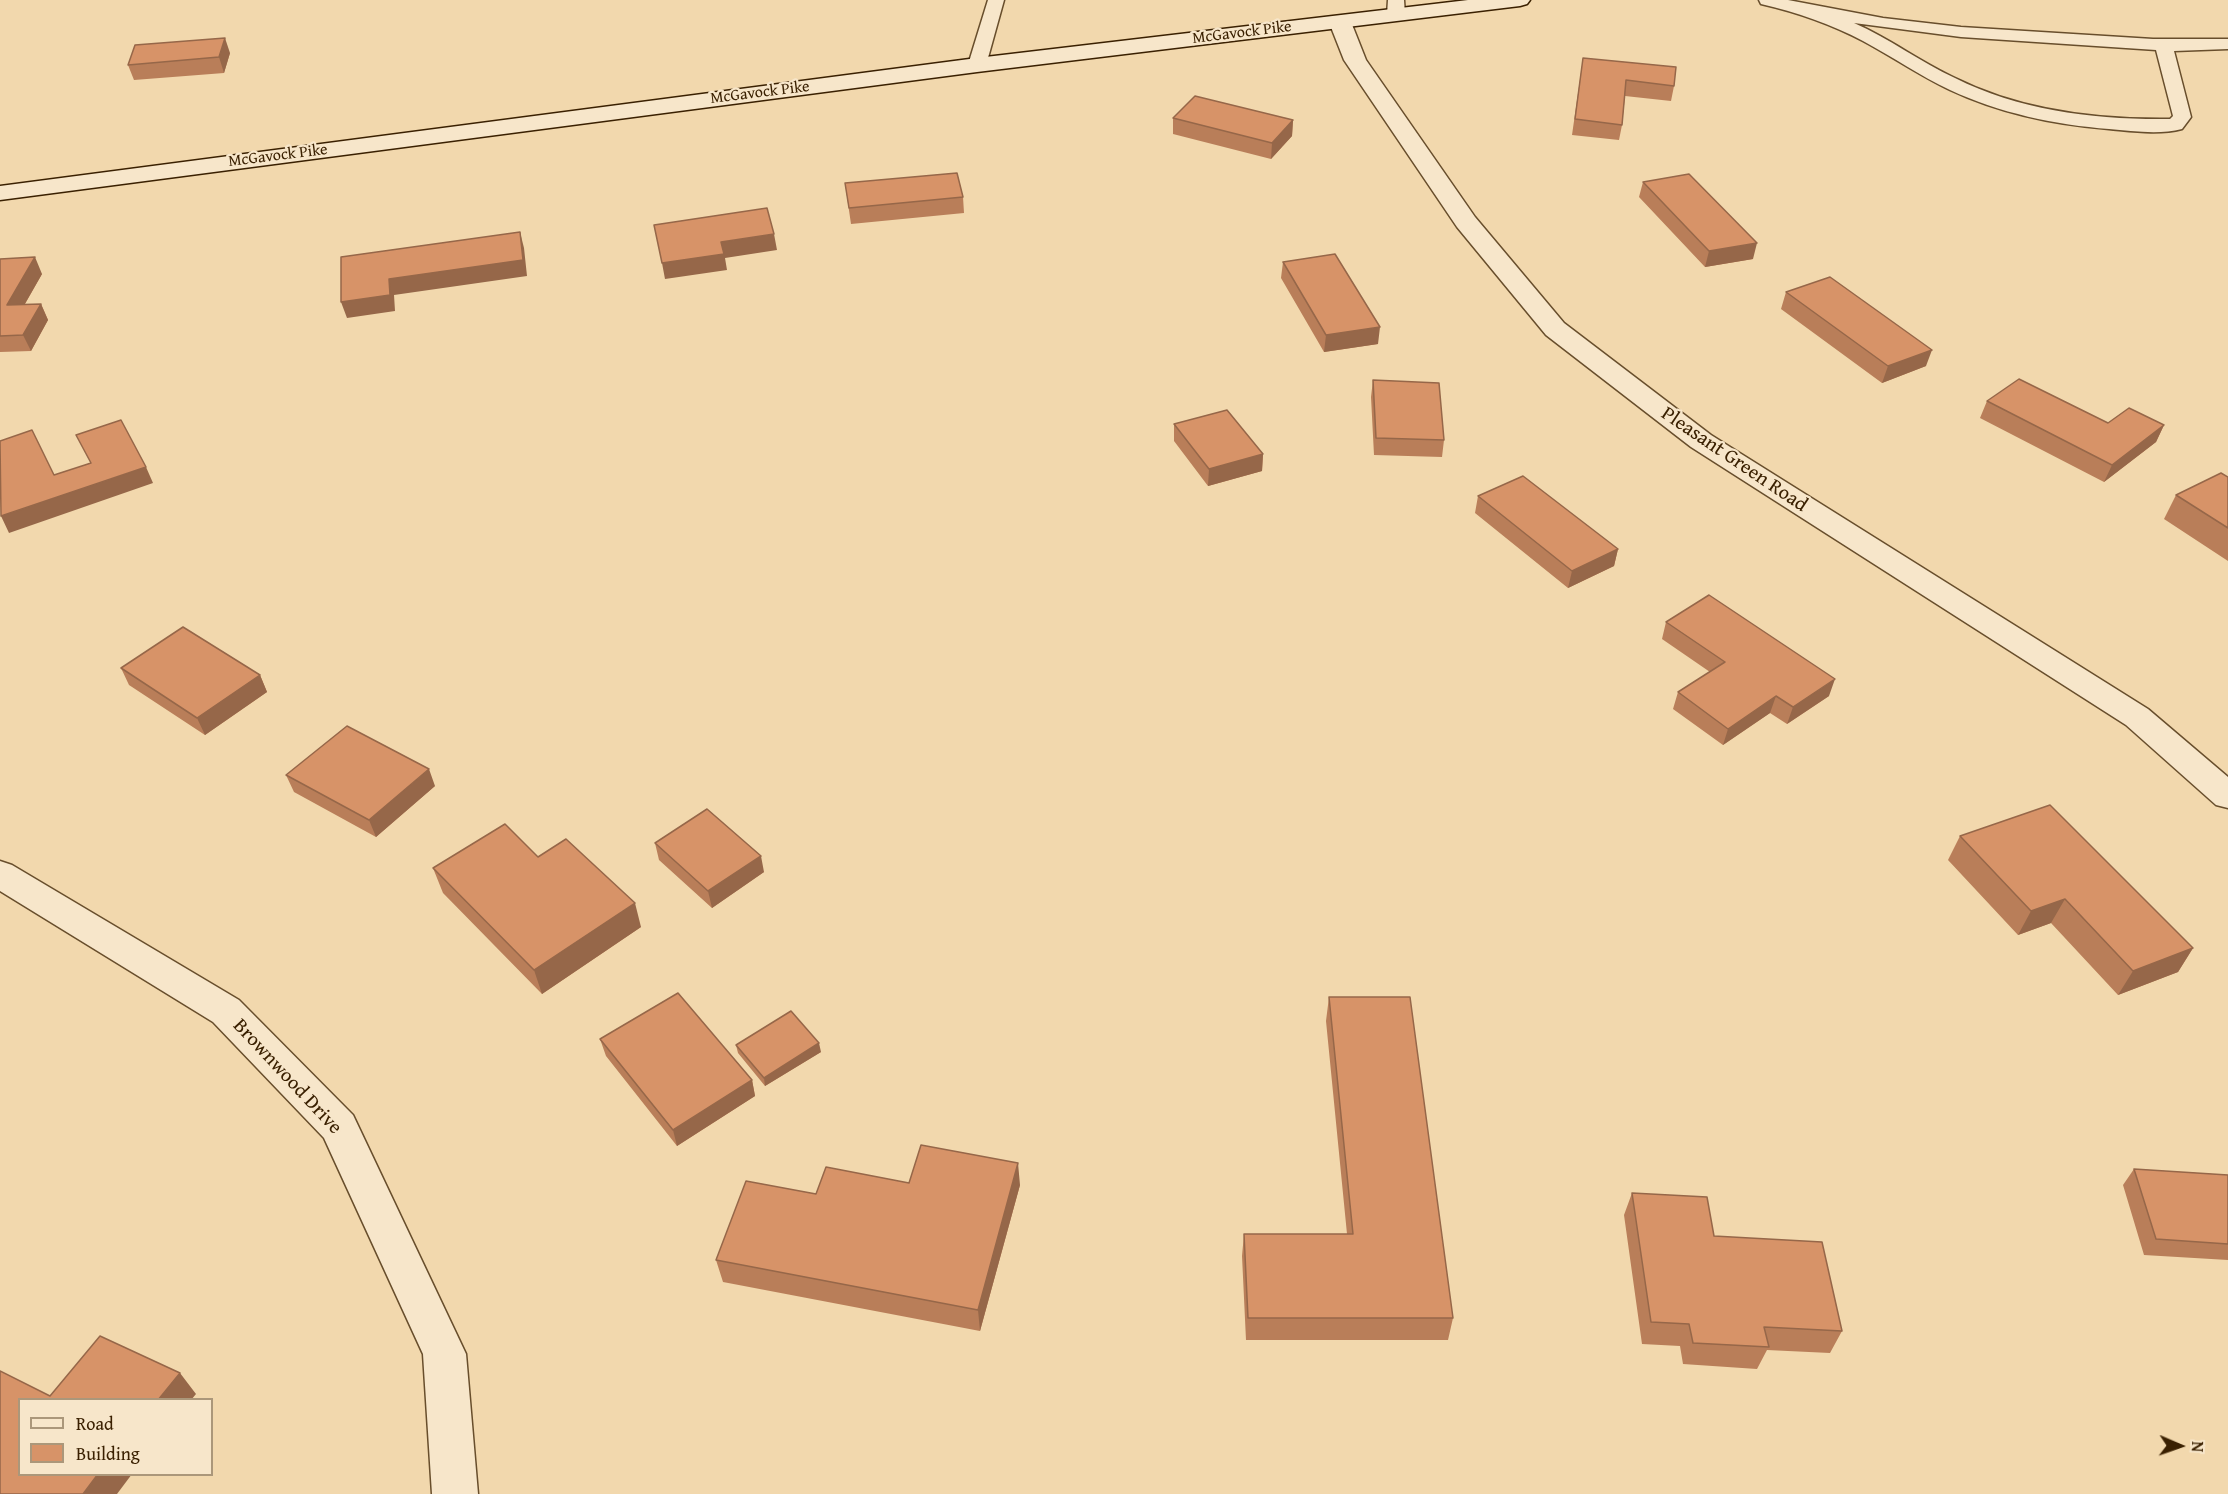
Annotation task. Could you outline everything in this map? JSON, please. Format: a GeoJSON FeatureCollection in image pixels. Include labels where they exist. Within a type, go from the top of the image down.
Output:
{"type":"FeatureCollection","features":[{"type":"Feature","properties":{"kind":"street","name":"McGavock Pike"},"geometry":{"type":"LineString","coordinates":[[0,193],[977,64],[1340,22],[1396,7],[1520,0]]}},
{"type":"Feature","properties":{"kind":"street","name":"Pleasant Green Road"},"geometry":{"type":"LineString","coordinates":[[1340,22],[1355,60],[1466,222],[1555,329],[1701,441],[2137,717],[2228,796]]}},
{"type":"Feature","properties":{"kind":"street","name":"Brownwood Drive"},"geometry":{"type":"LineString","coordinates":[[0,874],[226,1011],[339,1127],[444,1354],[455,1494]]}},
{"type":"Feature","properties":{"kind":"lane"},"geometry":{"type":"LineString","coordinates":[[977,64],[996,0]]}},
{"type":"Feature","properties":{"kind":"lane"},"geometry":{"type":"LineString","coordinates":[[1767,0],[1797,8],[1899,26],[1961,33],[2163,44],[2228,44]]}},
{"type":"Feature","properties":{"kind":"lane"},"geometry":{"type":"LineString","coordinates":[[1797,8],[1867,36],[1939,78],[1972,93],[2020,109],[2095,123],[2175,125],[2182,117],[2163,44]]}},
{"type":"Feature","properties":{"kind":"building"},"geometry":{"type":"Polygon","coordinates":[[[225,38],[219,57],[128,65],[135,45],[225,38]]]}},
{"type":"Feature","properties":{"kind":"building"},"geometry":{"type":"Polygon","coordinates":[[[1583,58],[1676,67],[1674,86],[1626,80],[1622,125],[1575,119],[1583,58]]]}},
{"type":"Feature","properties":{"kind":"building"},"geometry":{"type":"Polygon","coordinates":[[[1195,96],[1293,120],[1272,143],[1173,118],[1195,96]]]}},
{"type":"Feature","properties":{"kind":"building"},"geometry":{"type":"Polygon","coordinates":[[[957,173],[963,197],[849,208],[845,183],[957,173]]]}},
{"type":"Feature","properties":{"kind":"building"},"geometry":{"type":"Polygon","coordinates":[[[1689,174],[1757,243],[1709,251],[1643,182],[1689,174]]]}},
{"type":"Feature","properties":{"kind":"building"},"geometry":{"type":"Polygon","coordinates":[[[767,208],[774,234],[721,242],[724,254],[662,263],[654,225],[767,208]]]}},
{"type":"Feature","properties":{"kind":"building"},"geometry":{"type":"Polygon","coordinates":[[[520,232],[523,260],[389,279],[390,295],[341,302],[341,257],[520,232]]]}},
{"type":"Feature","properties":{"kind":"building"},"geometry":{"type":"Polygon","coordinates":[[[1335,254],[1380,327],[1326,335],[1283,262],[1335,254]]]}},
{"type":"Feature","properties":{"kind":"building"},"geometry":{"type":"Polygon","coordinates":[[[35,257],[7,305],[41,304],[23,335],[0,336],[0,259],[35,257]]]}},
{"type":"Feature","properties":{"kind":"building"},"geometry":{"type":"Polygon","coordinates":[[[1830,277],[1932,350],[1888,366],[1786,292],[1830,277]]]}},
{"type":"Feature","properties":{"kind":"building"},"geometry":{"type":"Polygon","coordinates":[[[2019,379],[2108,423],[2129,408],[2164,425],[2112,465],[1987,401],[2019,379]]]}},
{"type":"Feature","properties":{"kind":"building"},"geometry":{"type":"Polygon","coordinates":[[[1373,380],[1439,383],[1444,440],[1376,438],[1373,380]]]}},
{"type":"Feature","properties":{"kind":"building"},"geometry":{"type":"Polygon","coordinates":[[[1227,410],[1263,454],[1209,469],[1174,424],[1227,410]]]}},
{"type":"Feature","properties":{"kind":"building"},"geometry":{"type":"Polygon","coordinates":[[[121,420],[146,467],[1,516],[0,441],[32,430],[54,475],[91,463],[76,435],[121,420]]]}},
{"type":"Feature","properties":{"kind":"building"},"geometry":{"type":"Polygon","coordinates":[[[2221,473],[2228,477],[2228,528],[2176,495],[2221,473]]]}},
{"type":"Feature","properties":{"kind":"building"},"geometry":{"type":"Polygon","coordinates":[[[1523,476],[1618,549],[1572,571],[1478,496],[1523,476]]]}},
{"type":"Feature","properties":{"kind":"building"},"geometry":{"type":"Polygon","coordinates":[[[1709,595],[1835,679],[1793,707],[1776,696],[1728,729],[1678,692],[1725,662],[1666,622],[1709,595]]]}},
{"type":"Feature","properties":{"kind":"building"},"geometry":{"type":"Polygon","coordinates":[[[183,627],[260,675],[197,718],[121,668],[183,627]]]}},
{"type":"Feature","properties":{"kind":"building"},"geometry":{"type":"Polygon","coordinates":[[[347,726],[429,769],[369,820],[286,775],[347,726]]]}},
{"type":"Feature","properties":{"kind":"building"},"geometry":{"type":"Polygon","coordinates":[[[2050,805],[2193,948],[2133,971],[2065,899],[2031,911],[1960,836],[2050,805]]]}},
{"type":"Feature","properties":{"kind":"building"},"geometry":{"type":"Polygon","coordinates":[[[707,809],[761,856],[708,891],[655,843],[707,809]]]}},
{"type":"Feature","properties":{"kind":"building"},"geometry":{"type":"Polygon","coordinates":[[[505,824],[538,857],[566,839],[635,903],[534,970],[433,868],[505,824]]]}},
{"type":"Feature","properties":{"kind":"building"},"geometry":{"type":"Polygon","coordinates":[[[678,993],[752,1080],[673,1130],[600,1039],[678,993]]]}},
{"type":"Feature","properties":{"kind":"building"},"geometry":{"type":"Polygon","coordinates":[[[1329,997],[1410,997],[1453,1318],[1248,1318],[1244,1234],[1353,1234],[1329,997]]]}},
{"type":"Feature","properties":{"kind":"building"},"geometry":{"type":"Polygon","coordinates":[[[791,1011],[819,1043],[764,1078],[736,1045],[791,1011]]]}},
{"type":"Feature","properties":{"kind":"building"},"geometry":{"type":"Polygon","coordinates":[[[921,1145],[1018,1163],[978,1310],[716,1260],[746,1181],[816,1194],[826,1167],[909,1183],[921,1145]]]}},
{"type":"Feature","properties":{"kind":"building"},"geometry":{"type":"Polygon","coordinates":[[[2134,1169],[2228,1175],[2228,1244],[2156,1239],[2134,1169]]]}},
{"type":"Feature","properties":{"kind":"building"},"geometry":{"type":"Polygon","coordinates":[[[1632,1193],[1707,1197],[1714,1236],[1822,1242],[1842,1331],[1764,1327],[1769,1347],[1693,1343],[1689,1324],[1651,1322],[1632,1193]]]}},
{"type":"Feature","properties":{"kind":"building"},"geometry":{"type":"Polygon","coordinates":[[[100,1336],[180,1373],[160,1398],[18,1398],[18,1476],[96,1476],[83,1494],[0,1494],[0,1371],[50,1396],[100,1336]]]}}]}
